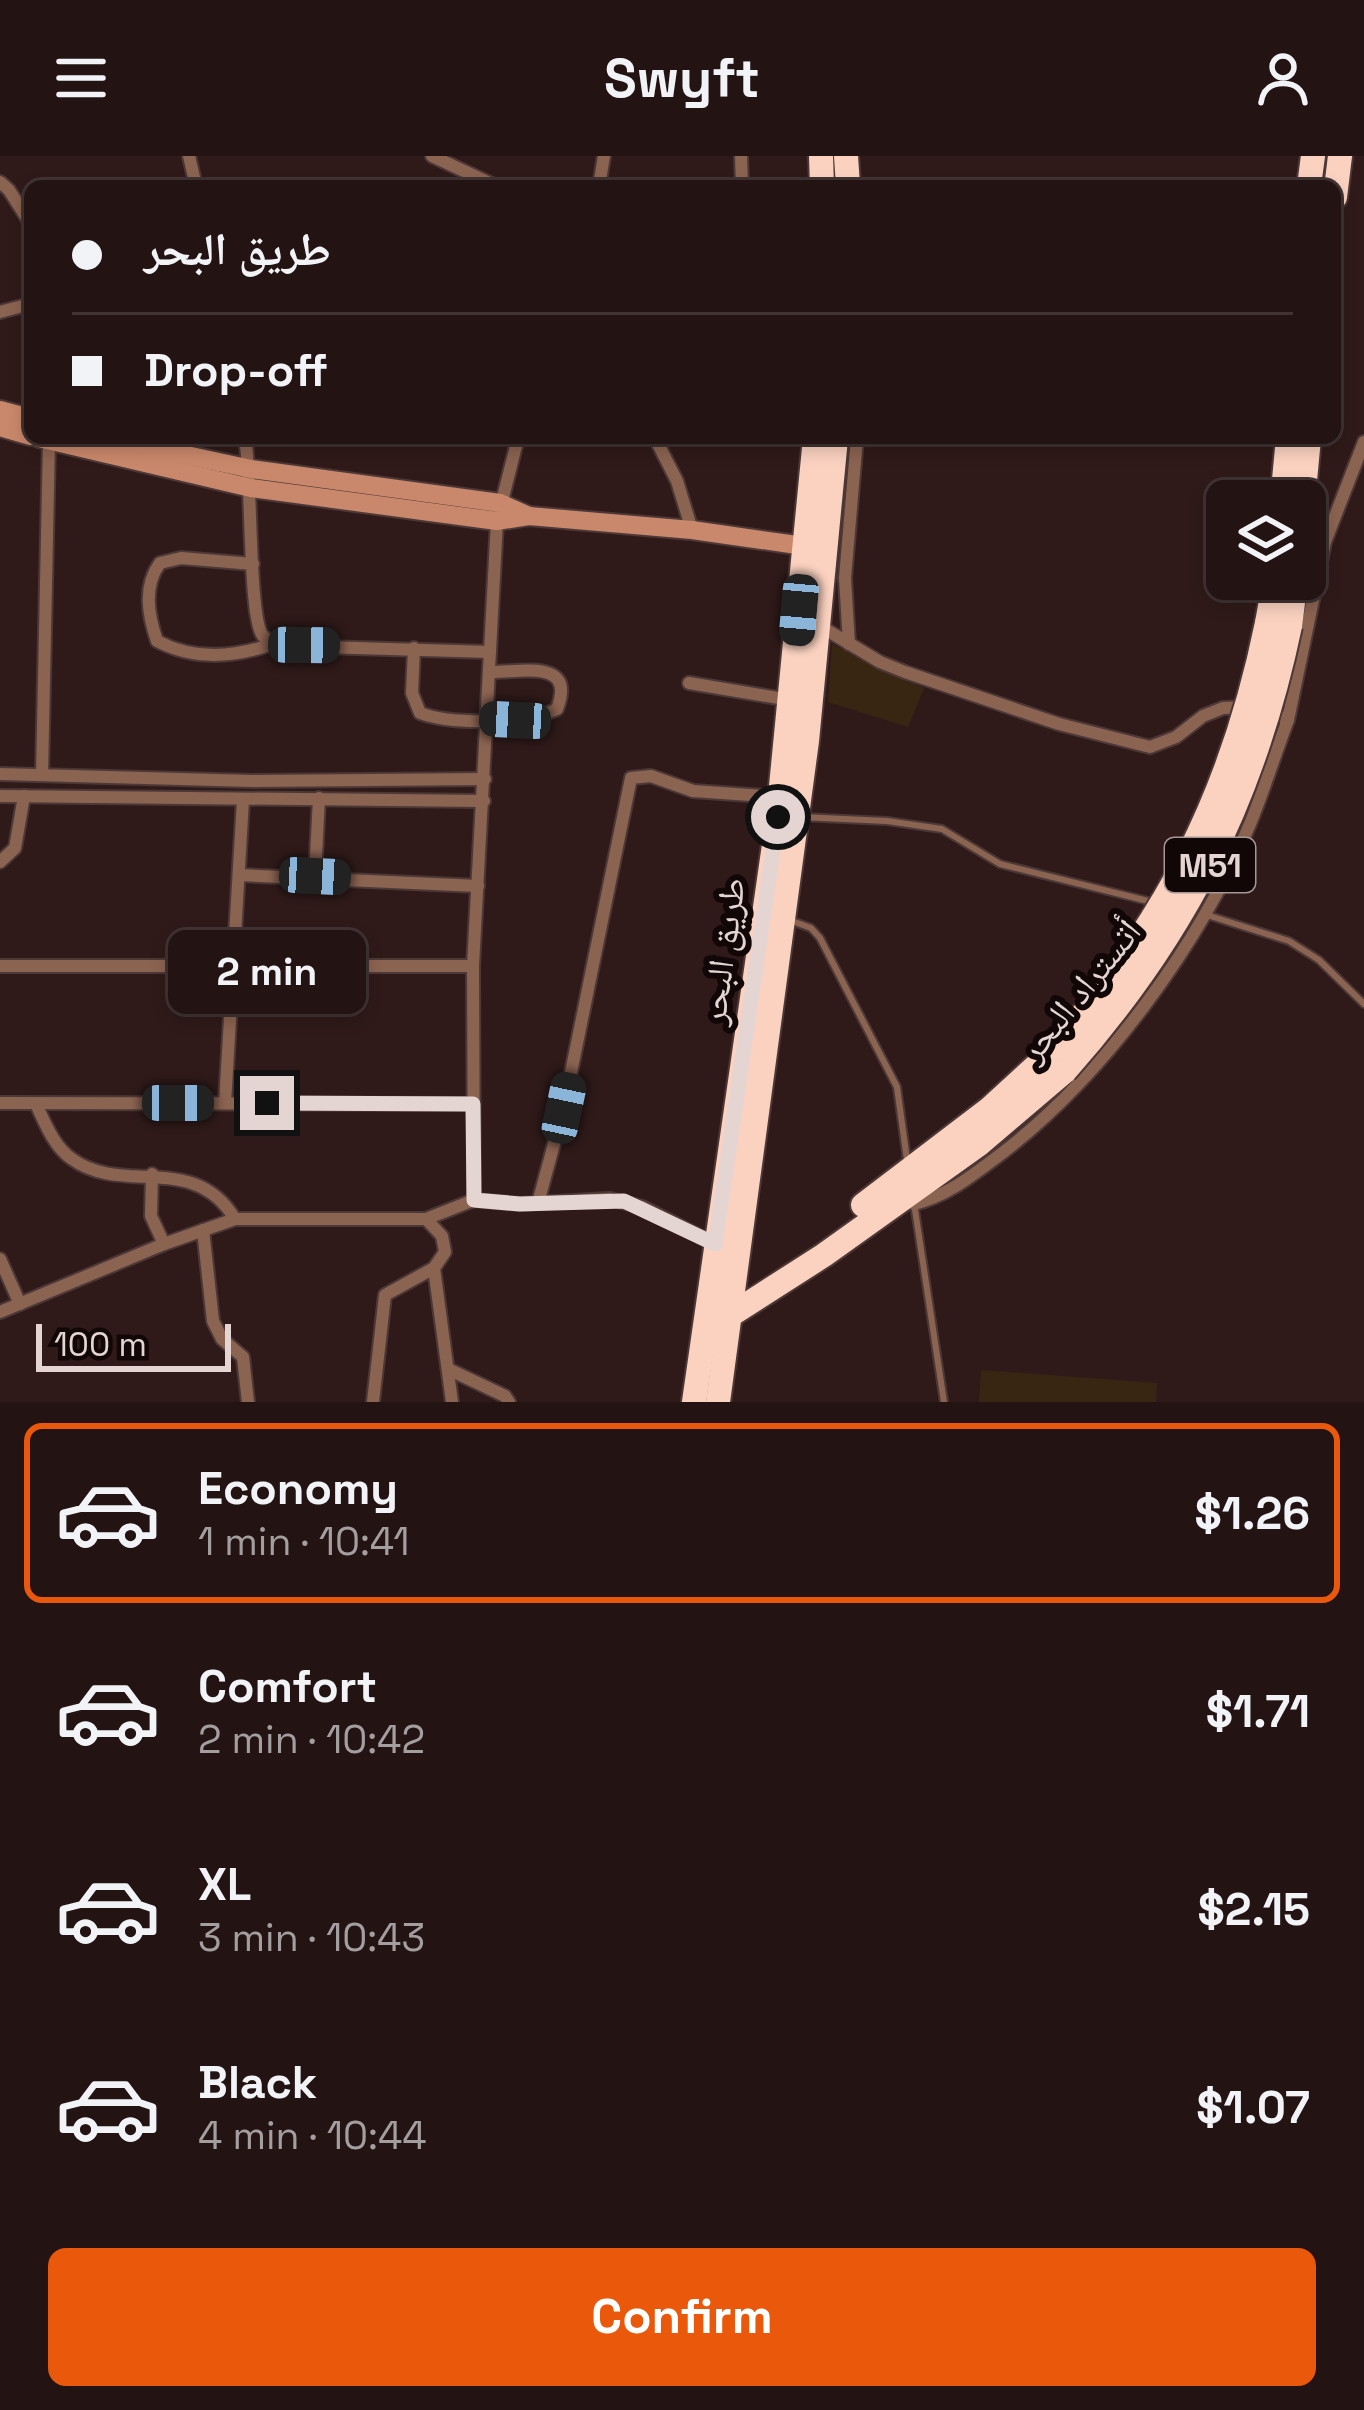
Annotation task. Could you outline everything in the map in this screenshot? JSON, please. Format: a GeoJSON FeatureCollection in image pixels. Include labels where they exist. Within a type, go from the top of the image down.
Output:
{"type":"FeatureCollection","features":[{"type":"Feature","properties":{"kind":"highway","name":"طريق البحر"},"geometry":{"type":"LineString","coordinates":[[707,1390],[729,1316],[715,1244],[780,797],[814,444]]}},
{"type":"Feature","properties":{"kind":"highway","name":"طريق البحر"},"geometry":{"type":"LineString","coordinates":[[707,1390],[783,917],[820,626],[835,576],[836,444]]}},
{"type":"Feature","properties":{"kind":"highway"},"geometry":{"type":"LineString","coordinates":[[1284,480],[1287,444]]}},
{"type":"Feature","properties":{"kind":"highway"},"geometry":{"type":"LineString","coordinates":[[1306,480],[1309,444]]}},
{"type":"Feature","properties":{"kind":"highway","name":"أتستراد البحر"},"geometry":{"type":"LineString","coordinates":[[1276,600],[1278,625]]}},
{"type":"Feature","properties":{"kind":"highway","name":"أتستراد البحر"},"geometry":{"type":"LineString","coordinates":[[912,1189],[978,1145],[1145,974],[1210,866],[1259,749],[1278,625],[1288,600]]}},
{"type":"Feature","properties":{"kind":"highway"},"geometry":{"type":"LineString","coordinates":[[721,1286],[789,1262],[912,1189]]}},
{"type":"Feature","properties":{"kind":"highway","name":"M51"},"geometry":{"type":"LineString","coordinates":[[729,1316],[824,1256],[912,1189]]}},
{"type":"Feature","properties":{"kind":"main road"},"geometry":{"type":"LineString","coordinates":[[71,444],[251,478],[529,516],[692,530],[804,546]]}},
{"type":"Feature","properties":{"kind":"main road"},"geometry":{"type":"LineString","coordinates":[[129,444],[251,478]]}},
{"type":"Feature","properties":{"kind":"street"},"geometry":{"type":"LineString","coordinates":[[432,156],[483,180]]}},
{"type":"Feature","properties":{"kind":"street"},"geometry":{"type":"LineString","coordinates":[[0,182],[24,215]]}},
{"type":"Feature","properties":{"kind":"street"},"geometry":{"type":"LineString","coordinates":[[912,1189],[935,1199],[1028,1133],[1114,1042],[1205,914],[1250,826],[1288,720],[1325,542],[1364,442]]}},
{"type":"Feature","properties":{"kind":"street"},"geometry":{"type":"LineString","coordinates":[[39,444],[43,775]]}},
{"type":"Feature","properties":{"kind":"street"},"geometry":{"type":"LineString","coordinates":[[246,444],[260,632],[275,643]]}},
{"type":"Feature","properties":{"kind":"street"},"geometry":{"type":"LineString","coordinates":[[474,1200],[473,966],[490,652],[499,512],[516,444]]}},
{"type":"Feature","properties":{"kind":"street"},"geometry":{"type":"LineString","coordinates":[[658,444],[677,481],[692,530]]}},
{"type":"Feature","properties":{"kind":"street"},"geometry":{"type":"LineString","coordinates":[[849,644],[835,576],[856,444]]}},
{"type":"Feature","properties":{"kind":"street"},"geometry":{"type":"LineString","coordinates":[[254,564],[181,558],[160,562],[150,580],[152,626],[158,641],[170,648],[222,656],[243,655],[275,643],[490,652]]}},
{"type":"Feature","properties":{"kind":"street"},"geometry":{"type":"LineString","coordinates":[[820,626],[905,672],[1059,724],[1150,747],[1223,708],[1257,706],[1288,720]]}},
{"type":"Feature","properties":{"kind":"street"},"geometry":{"type":"LineString","coordinates":[[414,648],[412,693],[420,712],[446,719],[538,717],[557,709],[562,698],[560,682],[540,669],[490,672]]}},
{"type":"Feature","properties":{"kind":"street"},"geometry":{"type":"LineString","coordinates":[[688,683],[791,700]]}},
{"type":"Feature","properties":{"kind":"street"},"geometry":{"type":"LineString","coordinates":[[0,774],[252,781],[485,779]]}},
{"type":"Feature","properties":{"kind":"street"},"geometry":{"type":"LineString","coordinates":[[538,1203],[564,1108],[632,778],[651,776],[693,791],[780,797]]}},
{"type":"Feature","properties":{"kind":"street"},"geometry":{"type":"LineString","coordinates":[[0,796],[484,801]]}},
{"type":"Feature","properties":{"kind":"street"},"geometry":{"type":"LineString","coordinates":[[0,862],[15,848],[25,796]]}},
{"type":"Feature","properties":{"kind":"street"},"geometry":{"type":"LineString","coordinates":[[315,876],[319,798]]}},
{"type":"Feature","properties":{"kind":"street"},"geometry":{"type":"LineString","coordinates":[[225,1102],[244,800]]}},
{"type":"Feature","properties":{"kind":"street"},"geometry":{"type":"LineString","coordinates":[[239,875],[478,886]]}},
{"type":"Feature","properties":{"kind":"street"},"geometry":{"type":"LineString","coordinates":[[0,966],[473,966]]}},
{"type":"Feature","properties":{"kind":"street"},"geometry":{"type":"LineString","coordinates":[[0,1103],[473,1104]]}},
{"type":"Feature","properties":{"kind":"street"},"geometry":{"type":"LineString","coordinates":[[36,1104],[71,1159],[110,1173],[152,1174],[202,1186],[218,1196],[235,1219]]}},
{"type":"Feature","properties":{"kind":"street"},"geometry":{"type":"LineString","coordinates":[[152,1174],[151,1216],[164,1244]]}},
{"type":"Feature","properties":{"kind":"street"},"geometry":{"type":"LineString","coordinates":[[1,1310],[235,1219],[426,1219],[474,1200],[624,1201],[715,1244]]}},
{"type":"Feature","properties":{"kind":"street"},"geometry":{"type":"LineString","coordinates":[[373,1402],[385,1295],[434,1268],[446,1247],[426,1219]]}},
{"type":"Feature","properties":{"kind":"street"},"geometry":{"type":"LineString","coordinates":[[203,1230],[213,1321],[222,1340],[243,1357],[248,1402]]}},
{"type":"Feature","properties":{"kind":"street"},"geometry":{"type":"LineString","coordinates":[[0,1259],[20,1304]]}},
{"type":"Feature","properties":{"kind":"street"},"geometry":{"type":"LineString","coordinates":[[434,1268],[452,1402]]}},
{"type":"Feature","properties":{"kind":"street"},"geometry":{"type":"LineString","coordinates":[[448,1369],[509,1402]]}},
{"type":"Feature","properties":{"kind":"lane"},"geometry":{"type":"LineString","coordinates":[[797,817],[942,829],[1000,864],[1205,914],[1289,940],[1319,960],[1364,1004]]}},
{"type":"Feature","properties":{"kind":"lane"},"geometry":{"type":"LineString","coordinates":[[783,917],[811,928],[820,938],[897,1087],[944,1402]]}},
{"type":"Feature","properties":{"kind":"shaded area"},"geometry":{"type":"Polygon","coordinates":[[[832,644],[924,688],[908,727],[828,702],[832,644]]]}},
{"type":"Feature","properties":{"kind":"shaded area"},"geometry":{"type":"Polygon","coordinates":[[[981,1370],[1157,1383],[1156,1402],[979,1402],[981,1370]]]}},
{"type":"Feature","properties":{"kind":"route"},"geometry":{"type":"LineString","coordinates":[[267,1103],[473,1104],[474,1200],[520,1204],[610,1198],[642,1207],[715,1244],[778,817]]}}]}
